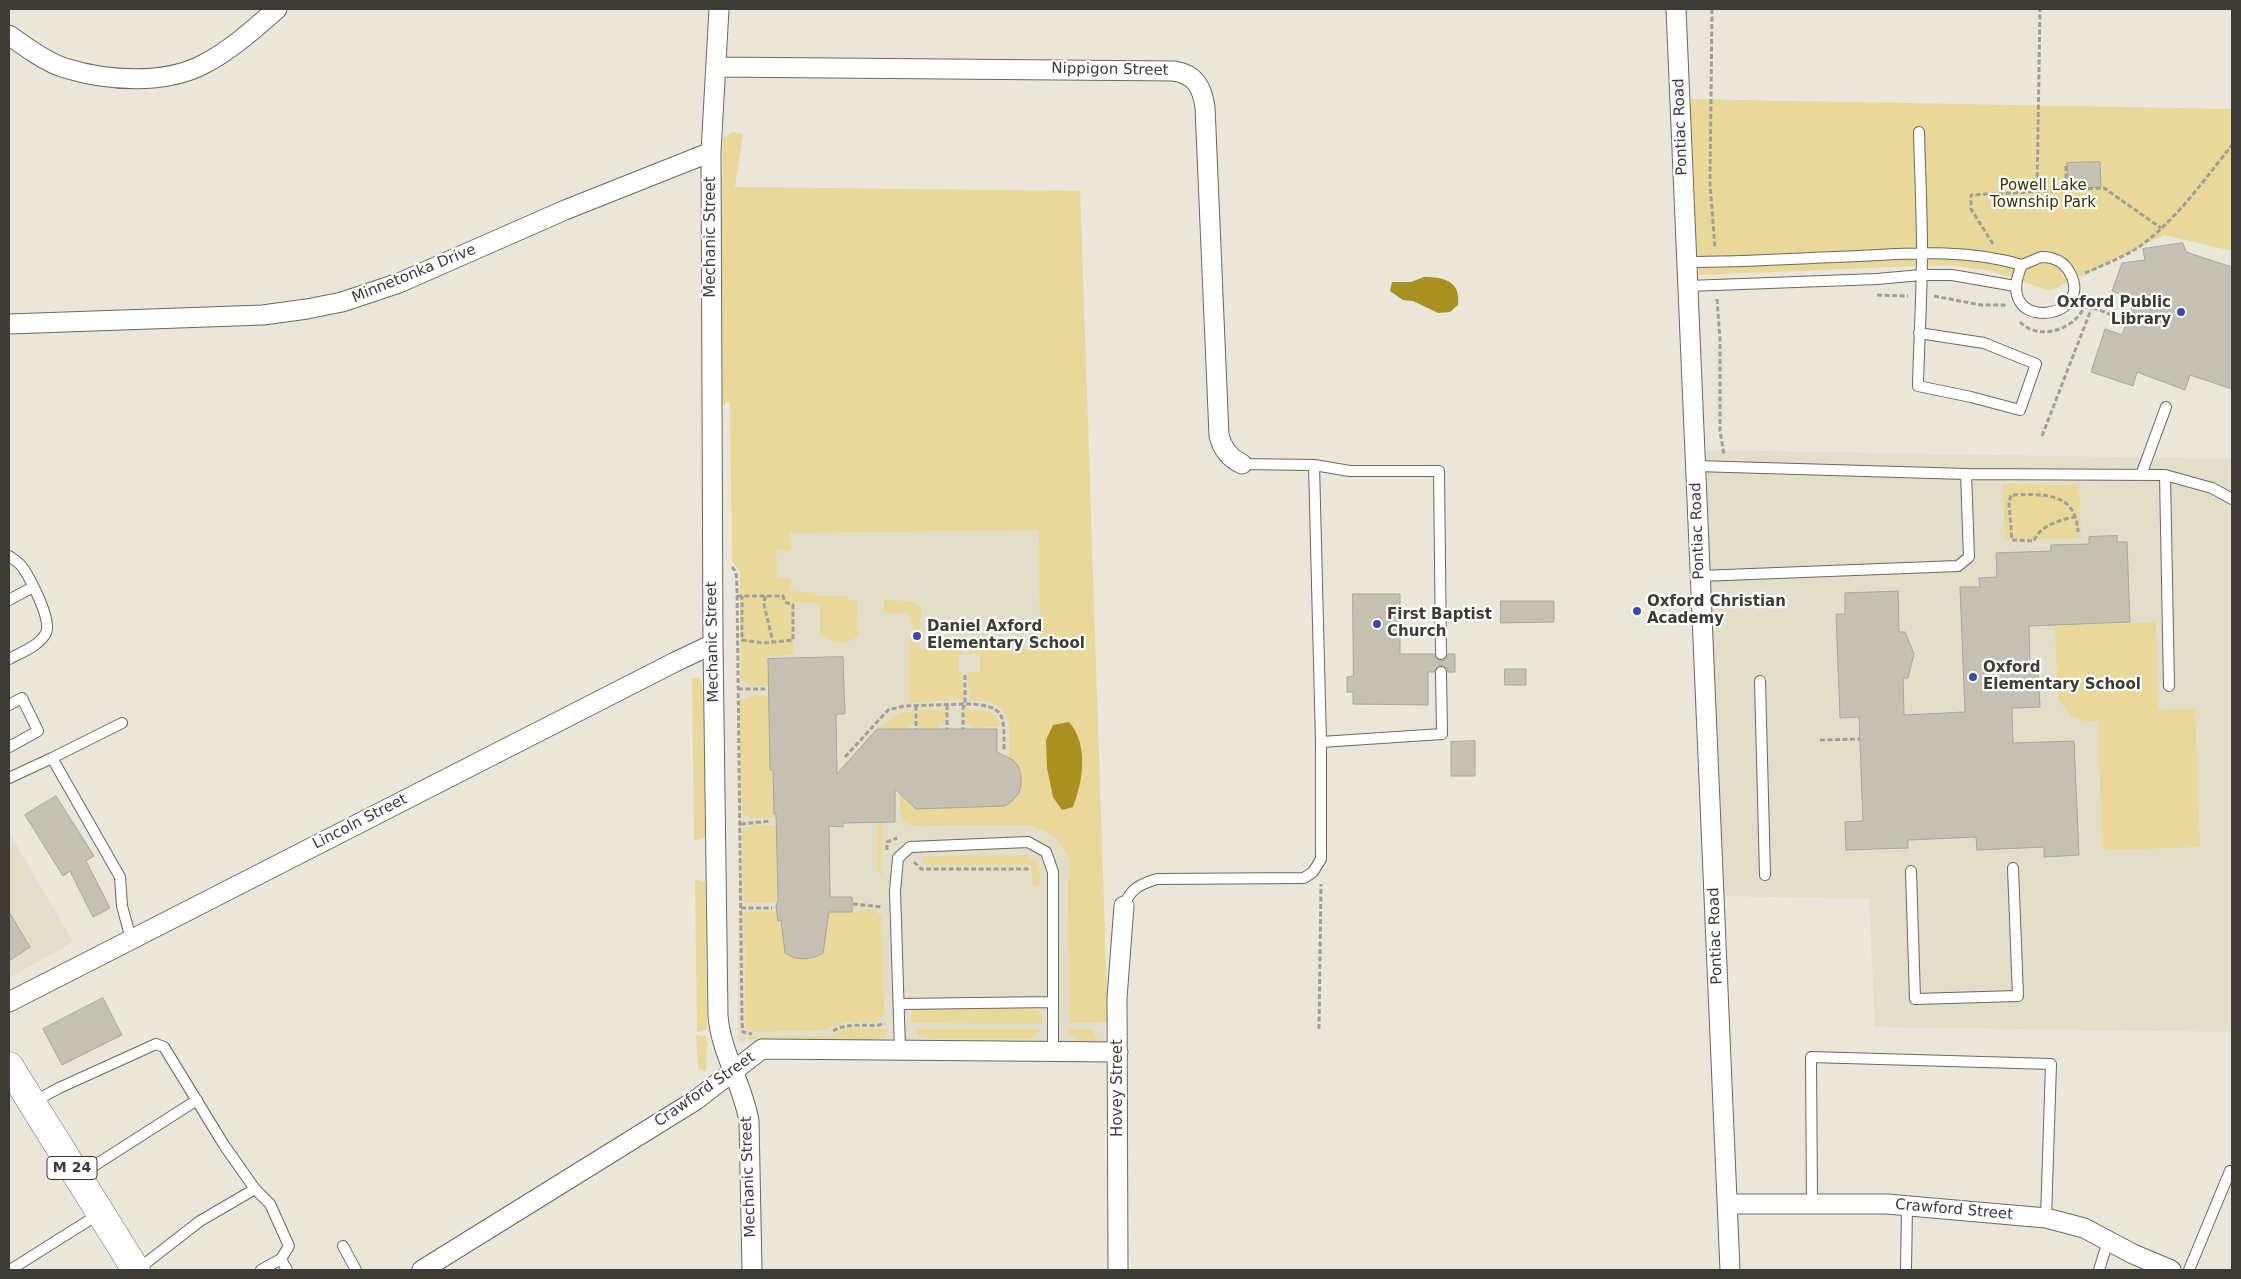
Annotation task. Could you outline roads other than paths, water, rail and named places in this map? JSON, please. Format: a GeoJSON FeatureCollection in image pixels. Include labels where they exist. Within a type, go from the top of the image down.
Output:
{"type":"FeatureCollection","features":[{"type":"Feature","properties":{"kind":"main road","name":"M 24"},"geometry":{"type":"LineString","coordinates":[[9,1066],[136,1270]]}},
{"type":"Feature","properties":{"kind":"street"},"geometry":{"type":"LineString","coordinates":[[9,35],[64,68],[102,76],[139,79],[164,77],[203,65],[244,37],[277,9]]}},
{"type":"Feature","properties":{"kind":"street","name":"Mechanic Street"},"geometry":{"type":"LineString","coordinates":[[719,9],[711,152],[713,644],[718,1016],[719,1030],[744,1100],[750,1132],[752,1270]]}},
{"type":"Feature","properties":{"kind":"street","name":"Pontiac Road"},"geometry":{"type":"LineString","coordinates":[[1676,9],[1730,1270]]}},
{"type":"Feature","properties":{"kind":"street","name":"Nippigon Street"},"geometry":{"type":"LineString","coordinates":[[716,67],[1174,71],[1185,73],[1194,78],[1201,91],[1205,107],[1220,435],[1223,447],[1228,455],[1242,464]]}},
{"type":"Feature","properties":{"kind":"street","name":"Minnetonka Drive"},"geometry":{"type":"LineString","coordinates":[[9,324],[263,315],[342,302],[398,283],[565,210],[711,152]]}},
{"type":"Feature","properties":{"kind":"street","name":"Lincoln Street"},"geometry":{"type":"LineString","coordinates":[[9,1002],[713,644]]}},
{"type":"Feature","properties":{"kind":"street","name":"Hovey Street"},"geometry":{"type":"LineString","coordinates":[[1118,1270],[1118,980],[1124,906]]}},
{"type":"Feature","properties":{"kind":"street","name":"Crawford Street"},"geometry":{"type":"LineString","coordinates":[[422,1270],[696,1100],[762,1049],[1118,1052]]}},
{"type":"Feature","properties":{"kind":"street","name":"Crawford Street"},"geometry":{"type":"LineString","coordinates":[[1727,1204],[1812,1202],[1907,1205],[2046,1218],[2077,1225],[2171,1270]]}},
{"type":"Feature","properties":{"kind":"lane"},"geometry":{"type":"LineString","coordinates":[[1919,132],[1922,252],[1919,333],[1918,386],[2020,410],[2036,364],[1984,343],[1919,333]]}},
{"type":"Feature","properties":{"kind":"lane"},"geometry":{"type":"LineString","coordinates":[[1687,262],[1922,252],[1961,253],[1999,258],[2022,265],[2041,257],[2051,257],[2060,261],[2072,277],[2071,297],[2060,310],[2042,314],[2026,307],[2020,300],[2015,286],[2022,265]]}},
{"type":"Feature","properties":{"kind":"lane"},"geometry":{"type":"LineString","coordinates":[[1688,286],[1877,279],[1921,274],[1952,275],[2015,286]]}},
{"type":"Feature","properties":{"kind":"lane"},"geometry":{"type":"LineString","coordinates":[[2141,475],[2166,407]]}},
{"type":"Feature","properties":{"kind":"lane"},"geometry":{"type":"LineString","coordinates":[[1242,464],[1314,466],[1350,471],[1439,471],[1441,654]]}},
{"type":"Feature","properties":{"kind":"lane"},"geometry":{"type":"LineString","coordinates":[[1124,906],[1133,890],[1156,879],[1304,878],[1313,872],[1321,858],[1321,742],[1314,466]]}},
{"type":"Feature","properties":{"kind":"lane"},"geometry":{"type":"LineString","coordinates":[[1696,466],[1966,474],[2165,475],[2212,488],[2232,499]]}},
{"type":"Feature","properties":{"kind":"lane"},"geometry":{"type":"LineString","coordinates":[[1700,576],[1958,566],[1969,557],[1966,474]]}},
{"type":"Feature","properties":{"kind":"lane"},"geometry":{"type":"LineString","coordinates":[[2165,475],[2169,686]]}},
{"type":"Feature","properties":{"kind":"lane"},"geometry":{"type":"LineString","coordinates":[[9,556],[22,567],[33,587],[46,616],[47,630],[39,642],[9,660]]}},
{"type":"Feature","properties":{"kind":"lane"},"geometry":{"type":"LineString","coordinates":[[9,600],[33,587]]}},
{"type":"Feature","properties":{"kind":"lane"},"geometry":{"type":"LineString","coordinates":[[1321,742],[1442,734],[1442,672]]}},
{"type":"Feature","properties":{"kind":"lane"},"geometry":{"type":"LineString","coordinates":[[1760,681],[1765,875]]}},
{"type":"Feature","properties":{"kind":"lane"},"geometry":{"type":"LineString","coordinates":[[9,705],[22,698],[38,730],[9,747]]}},
{"type":"Feature","properties":{"kind":"lane"},"geometry":{"type":"LineString","coordinates":[[9,778],[122,723]]}},
{"type":"Feature","properties":{"kind":"lane"},"geometry":{"type":"LineString","coordinates":[[52,758],[120,877],[122,906],[131,939]]}},
{"type":"Feature","properties":{"kind":"lane"},"geometry":{"type":"LineString","coordinates":[[900,1050],[895,891],[898,858],[910,847],[1028,842],[1046,852],[1053,872],[1053,1052]]}},
{"type":"Feature","properties":{"kind":"lane"},"geometry":{"type":"LineString","coordinates":[[1911,871],[1915,999],[2018,996],[2013,868]]}},
{"type":"Feature","properties":{"kind":"lane"},"geometry":{"type":"LineString","coordinates":[[898,1004],[1053,1002]]}},
{"type":"Feature","properties":{"kind":"lane"},"geometry":{"type":"LineString","coordinates":[[32,1103],[59,1088],[156,1044],[164,1047],[224,1145],[255,1190],[270,1204],[282,1227],[289,1246],[280,1259],[261,1270]]}},
{"type":"Feature","properties":{"kind":"lane"},"geometry":{"type":"LineString","coordinates":[[1812,1202],[1811,1057],[2051,1064],[2046,1218]]}},
{"type":"Feature","properties":{"kind":"lane"},"geometry":{"type":"LineString","coordinates":[[78,1176],[197,1100]]}},
{"type":"Feature","properties":{"kind":"lane"},"geometry":{"type":"LineString","coordinates":[[2189,1270],[2230,1171],[2232,1171]]}},
{"type":"Feature","properties":{"kind":"lane"},"geometry":{"type":"LineString","coordinates":[[136,1270],[200,1221],[255,1190]]}},
{"type":"Feature","properties":{"kind":"lane"},"geometry":{"type":"LineString","coordinates":[[1906,1270],[1907,1205]]}},
{"type":"Feature","properties":{"kind":"lane"},"geometry":{"type":"LineString","coordinates":[[10,1270],[100,1213]]}},
{"type":"Feature","properties":{"kind":"lane"},"geometry":{"type":"LineString","coordinates":[[2099,1270],[2108,1241]]}},
{"type":"Feature","properties":{"kind":"lane"},"geometry":{"type":"LineString","coordinates":[[343,1246],[356,1270]]}},
{"type":"Feature","properties":{"kind":"lane"},"geometry":{"type":"LineString","coordinates":[[280,1259],[287,1270]]}},
{"type":"Feature","properties":{"kind":"place","name":"Oxford Public Library"},"geometry":{"type":"Point","coordinates":[2181,312]}},
{"type":"Feature","properties":{"kind":"place","name":"Oxford Christian Academy"},"geometry":{"type":"Point","coordinates":[1637,611]}},
{"type":"Feature","properties":{"kind":"place","name":"First Baptist Church"},"geometry":{"type":"Point","coordinates":[1377,624]}},
{"type":"Feature","properties":{"kind":"place","name":"Daniel Axford Elementary School"},"geometry":{"type":"Point","coordinates":[917,636]}},
{"type":"Feature","properties":{"kind":"place","name":"Oxford Elementary School"},"geometry":{"type":"Point","coordinates":[1973,677]}},
{"type":"Feature","properties":{"kind":"park label","name":"Powell Lake Township Park"},"geometry":{"type":"Point","coordinates":[2043,194]}}]}
